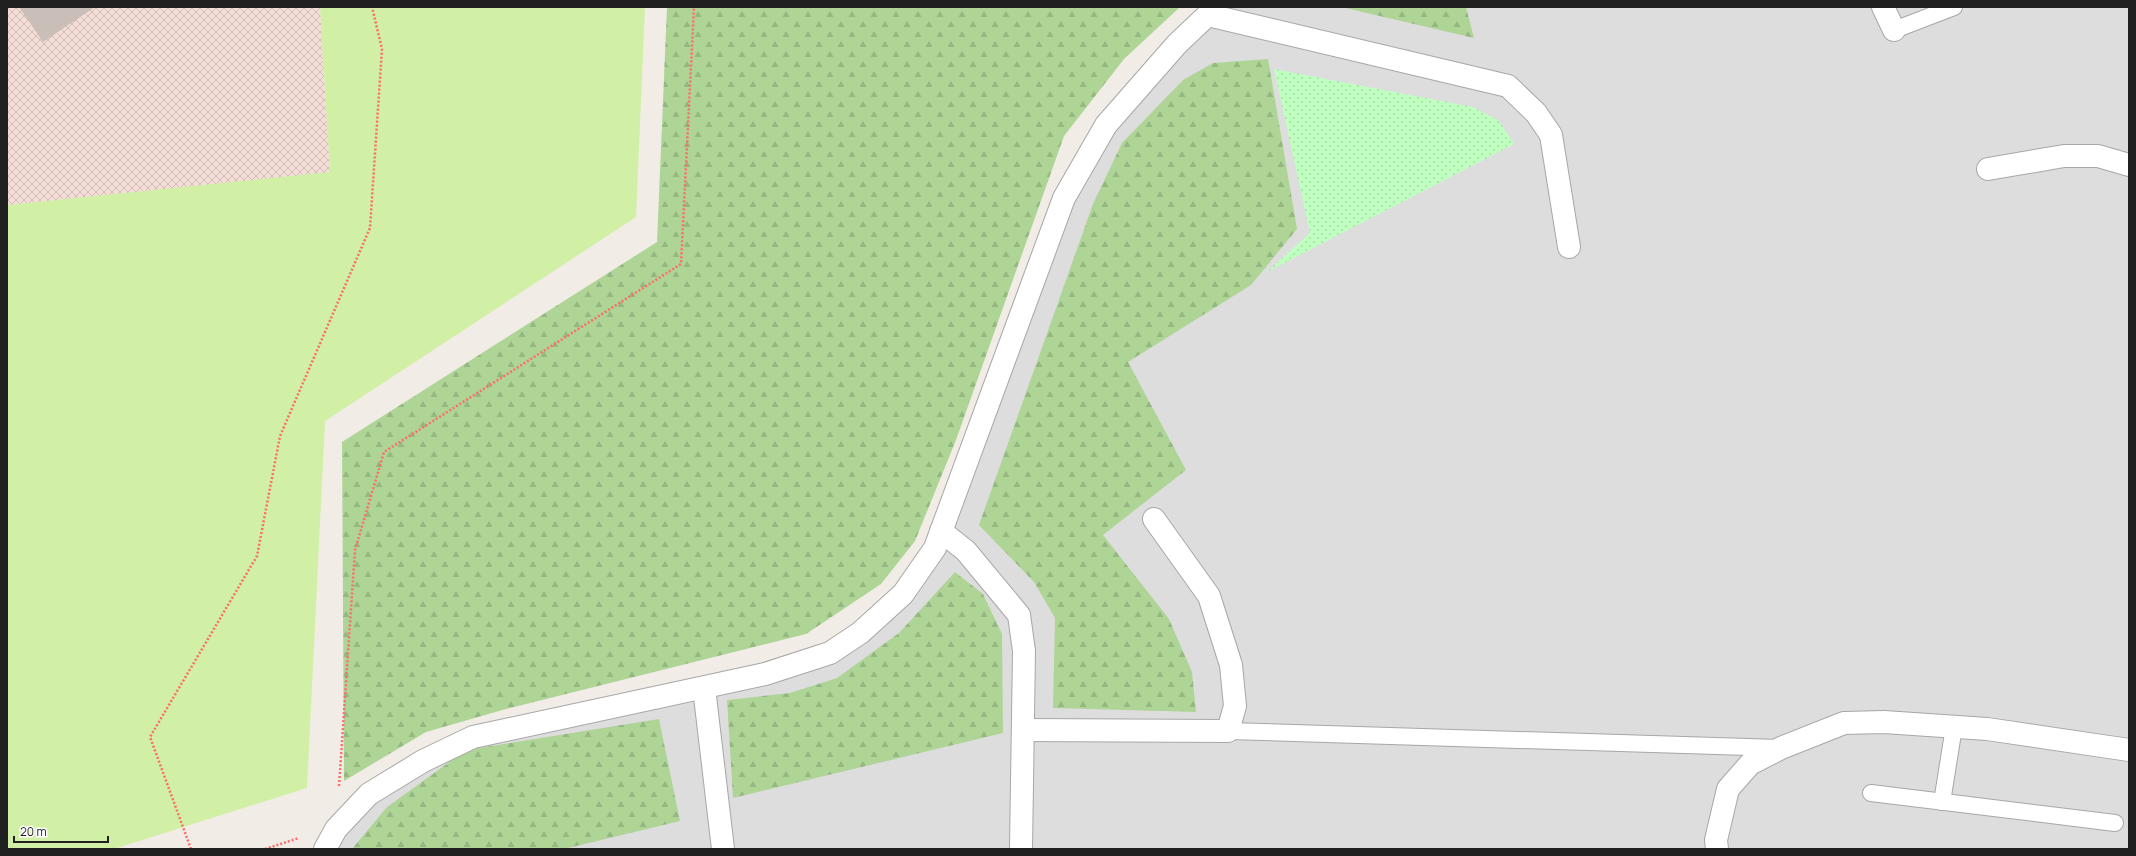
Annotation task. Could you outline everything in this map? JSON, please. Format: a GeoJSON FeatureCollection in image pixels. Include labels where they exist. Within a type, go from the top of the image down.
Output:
{"type":"FeatureCollection","features":[{"type":"Feature","properties":{"kind":"street"},"geometry":{"type":"LineString","coordinates":[[1883,7],[1894,30]]}},
{"type":"Feature","properties":{"kind":"street"},"geometry":{"type":"LineString","coordinates":[[325,849],[336,829],[369,794],[423,761],[473,737],[765,674],[830,653],[860,633],[903,594],[935,548],[1064,198],[1106,125],[1177,44],[1212,11],[1508,86],[1536,113],[1551,135],[1569,247]]}},
{"type":"Feature","properties":{"kind":"street"},"geometry":{"type":"LineString","coordinates":[[1988,169],[2064,156],[2098,156],[2129,165]]}},
{"type":"Feature","properties":{"kind":"street"},"geometry":{"type":"LineString","coordinates":[[1023,730],[1228,731],[1235,706],[1231,665],[1209,596],[1154,518]]}},
{"type":"Feature","properties":{"kind":"street"},"geometry":{"type":"LineString","coordinates":[[941,532],[966,551],[1019,615],[1024,651],[1021,849]]}},
{"type":"Feature","properties":{"kind":"street"},"geometry":{"type":"LineString","coordinates":[[704,688],[723,849]]}},
{"type":"Feature","properties":{"kind":"street"},"geometry":{"type":"LineString","coordinates":[[1717,849],[1716,840],[1728,789],[1750,764],[1781,748],[1844,722],[1884,722],[1987,729],[2129,750]]}},
{"type":"Feature","properties":{"kind":"lane"},"geometry":{"type":"LineString","coordinates":[[1894,30],[1954,7]]}},
{"type":"Feature","properties":{"kind":"lane"},"geometry":{"type":"LineString","coordinates":[[1942,802],[1954,727]]}},
{"type":"Feature","properties":{"kind":"lane"},"geometry":{"type":"LineString","coordinates":[[1228,731],[1781,748]]}},
{"type":"Feature","properties":{"kind":"lane"},"geometry":{"type":"LineString","coordinates":[[1871,793],[2115,823]]}},
{"type":"Feature","properties":{"kind":"path"},"geometry":{"type":"LineString","coordinates":[[191,849],[150,737],[257,556],[280,436],[370,228],[382,49],[372,7]]}},
{"type":"Feature","properties":{"kind":"path"},"geometry":{"type":"LineString","coordinates":[[265,849],[336,829],[355,550],[384,452],[681,264],[694,7]]}},
{"type":"Feature","properties":{"kind":"shaded area"},"geometry":{"type":"Polygon","coordinates":[[[7,7],[320,7],[330,173],[7,205],[7,7]]]}},
{"type":"Feature","properties":{"kind":"shaded area"},"geometry":{"type":"Polygon","coordinates":[[[1202,7],[2129,7],[2129,849],[314,849],[327,823],[418,752],[762,666],[826,644],[854,625],[896,588],[927,544],[1055,193],[1202,7]]]}},
{"type":"Feature","properties":{"kind":"green space"},"geometry":{"type":"Polygon","coordinates":[[[320,7],[645,7],[636,217],[325,421],[307,788],[114,849],[7,849],[7,205],[330,172],[320,7]]]}},
{"type":"Feature","properties":{"kind":"green space"},"geometry":{"type":"Polygon","coordinates":[[[667,7],[1180,7],[1124,59],[1064,136],[956,440],[915,541],[881,584],[806,634],[506,709],[426,732],[344,781],[342,442],[657,242],[667,7]]]}},
{"type":"Feature","properties":{"kind":"green space"},"geometry":{"type":"Polygon","coordinates":[[[1341,7],[1466,7],[1474,38],[1341,7]]]}},
{"type":"Feature","properties":{"kind":"green space"},"geometry":{"type":"Polygon","coordinates":[[[1268,59],[1297,229],[1251,285],[1128,362],[1186,470],[1103,535],[1169,619],[1192,672],[1196,712],[1053,708],[1055,618],[1034,582],[979,525],[1093,204],[1122,143],[1183,80],[1213,63],[1268,59]]]}},
{"type":"Feature","properties":{"kind":"green space"},"geometry":{"type":"Polygon","coordinates":[[[1274,69],[1473,107],[1499,121],[1514,144],[1267,272],[1310,233],[1274,69]]]}},
{"type":"Feature","properties":{"kind":"green space"},"geometry":{"type":"Polygon","coordinates":[[[955,572],[983,594],[1002,634],[1003,733],[733,798],[727,700],[790,693],[837,678],[899,633],[955,572]]]}},
{"type":"Feature","properties":{"kind":"green space"},"geometry":{"type":"Polygon","coordinates":[[[659,719],[680,821],[564,849],[352,849],[387,807],[466,750],[659,719]]]}},
{"type":"Feature","properties":{"kind":"building"},"geometry":{"type":"Polygon","coordinates":[[[19,7],[95,7],[43,42],[19,7]]]}}]}
